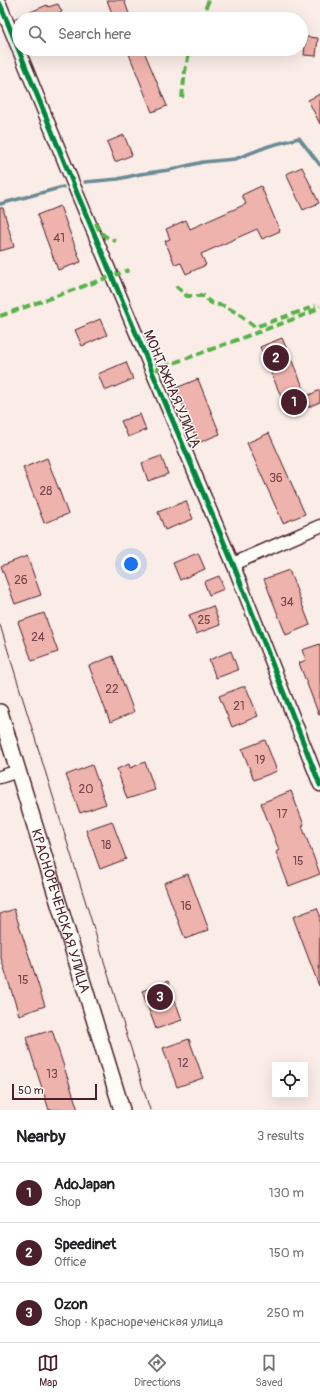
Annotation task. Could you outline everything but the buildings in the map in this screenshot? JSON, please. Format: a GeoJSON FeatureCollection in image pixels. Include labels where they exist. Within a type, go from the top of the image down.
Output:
{"type":"FeatureCollection","features":[{"type":"Feature","properties":{"kind":"main road","name":"КРАСНОРЕЧЕНСКАЯ УЛИЦА"},"geometry":{"type":"LineString","coordinates":[[0,712],[122,1110]]}},
{"type":"Feature","properties":{"kind":"street","name":"МОНТАЖНАЯ УЛИЦА"},"geometry":{"type":"LineString","coordinates":[[0,4],[12,33]]}},
{"type":"Feature","properties":{"kind":"street","name":"МОНТАЖНАЯ УЛИЦА"},"geometry":{"type":"LineString","coordinates":[[21,56],[233,564],[320,785]]}},
{"type":"Feature","properties":{"kind":"street"},"geometry":{"type":"LineString","coordinates":[[233,564],[320,526]]}},
{"type":"Feature","properties":{"kind":"street"},"geometry":{"type":"LineString","coordinates":[[0,777],[18,771]]}},
{"type":"Feature","properties":{"kind":"waterway"},"geometry":{"type":"LineString","coordinates":[[85,182],[118,179],[203,162],[235,159],[269,146],[299,138],[320,165]]}},
{"type":"Feature","properties":{"kind":"waterway"},"geometry":{"type":"LineString","coordinates":[[0,204],[63,187]]}},
{"type":"Feature","properties":{"kind":"tram line"},"geometry":{"type":"LineString","coordinates":[[0,625],[150,1110]]}},
{"type":"Feature","properties":{"kind":"marked path"},"geometry":{"type":"LineString","coordinates":[[204,12],[209,0]]}},
{"type":"Feature","properties":{"kind":"marked path"},"geometry":{"type":"LineString","coordinates":[[182,98],[188,56]]}},
{"type":"Feature","properties":{"kind":"marked path"},"geometry":{"type":"LineString","coordinates":[[95,223],[103,235],[116,241]]}},
{"type":"Feature","properties":{"kind":"marked path"},"geometry":{"type":"LineString","coordinates":[[0,316],[129,270]]}},
{"type":"Feature","properties":{"kind":"marked path"},"geometry":{"type":"LineString","coordinates":[[176,286],[187,296],[204,296],[212,303],[230,309],[255,327],[316,306]]}},
{"type":"Feature","properties":{"kind":"marked path"},"geometry":{"type":"LineString","coordinates":[[152,371],[310,313],[320,306]]}},
{"type":"Feature","properties":{"kind":"cycle path"},"geometry":{"type":"LineString","coordinates":[[0,4],[12,33]]}},
{"type":"Feature","properties":{"kind":"cycle path"},"geometry":{"type":"LineString","coordinates":[[21,56],[77,193],[233,564],[320,785]]}},
{"type":"Feature","properties":{"kind":"place","name":"Speedinet"},"geometry":{"type":"Point","coordinates":[276,358]}},
{"type":"Feature","properties":{"kind":"place","name":"AdoJapan"},"geometry":{"type":"Point","coordinates":[294,402]}},
{"type":"Feature","properties":{"kind":"place","name":"Ozon"},"geometry":{"type":"Point","coordinates":[160,997]}}]}
